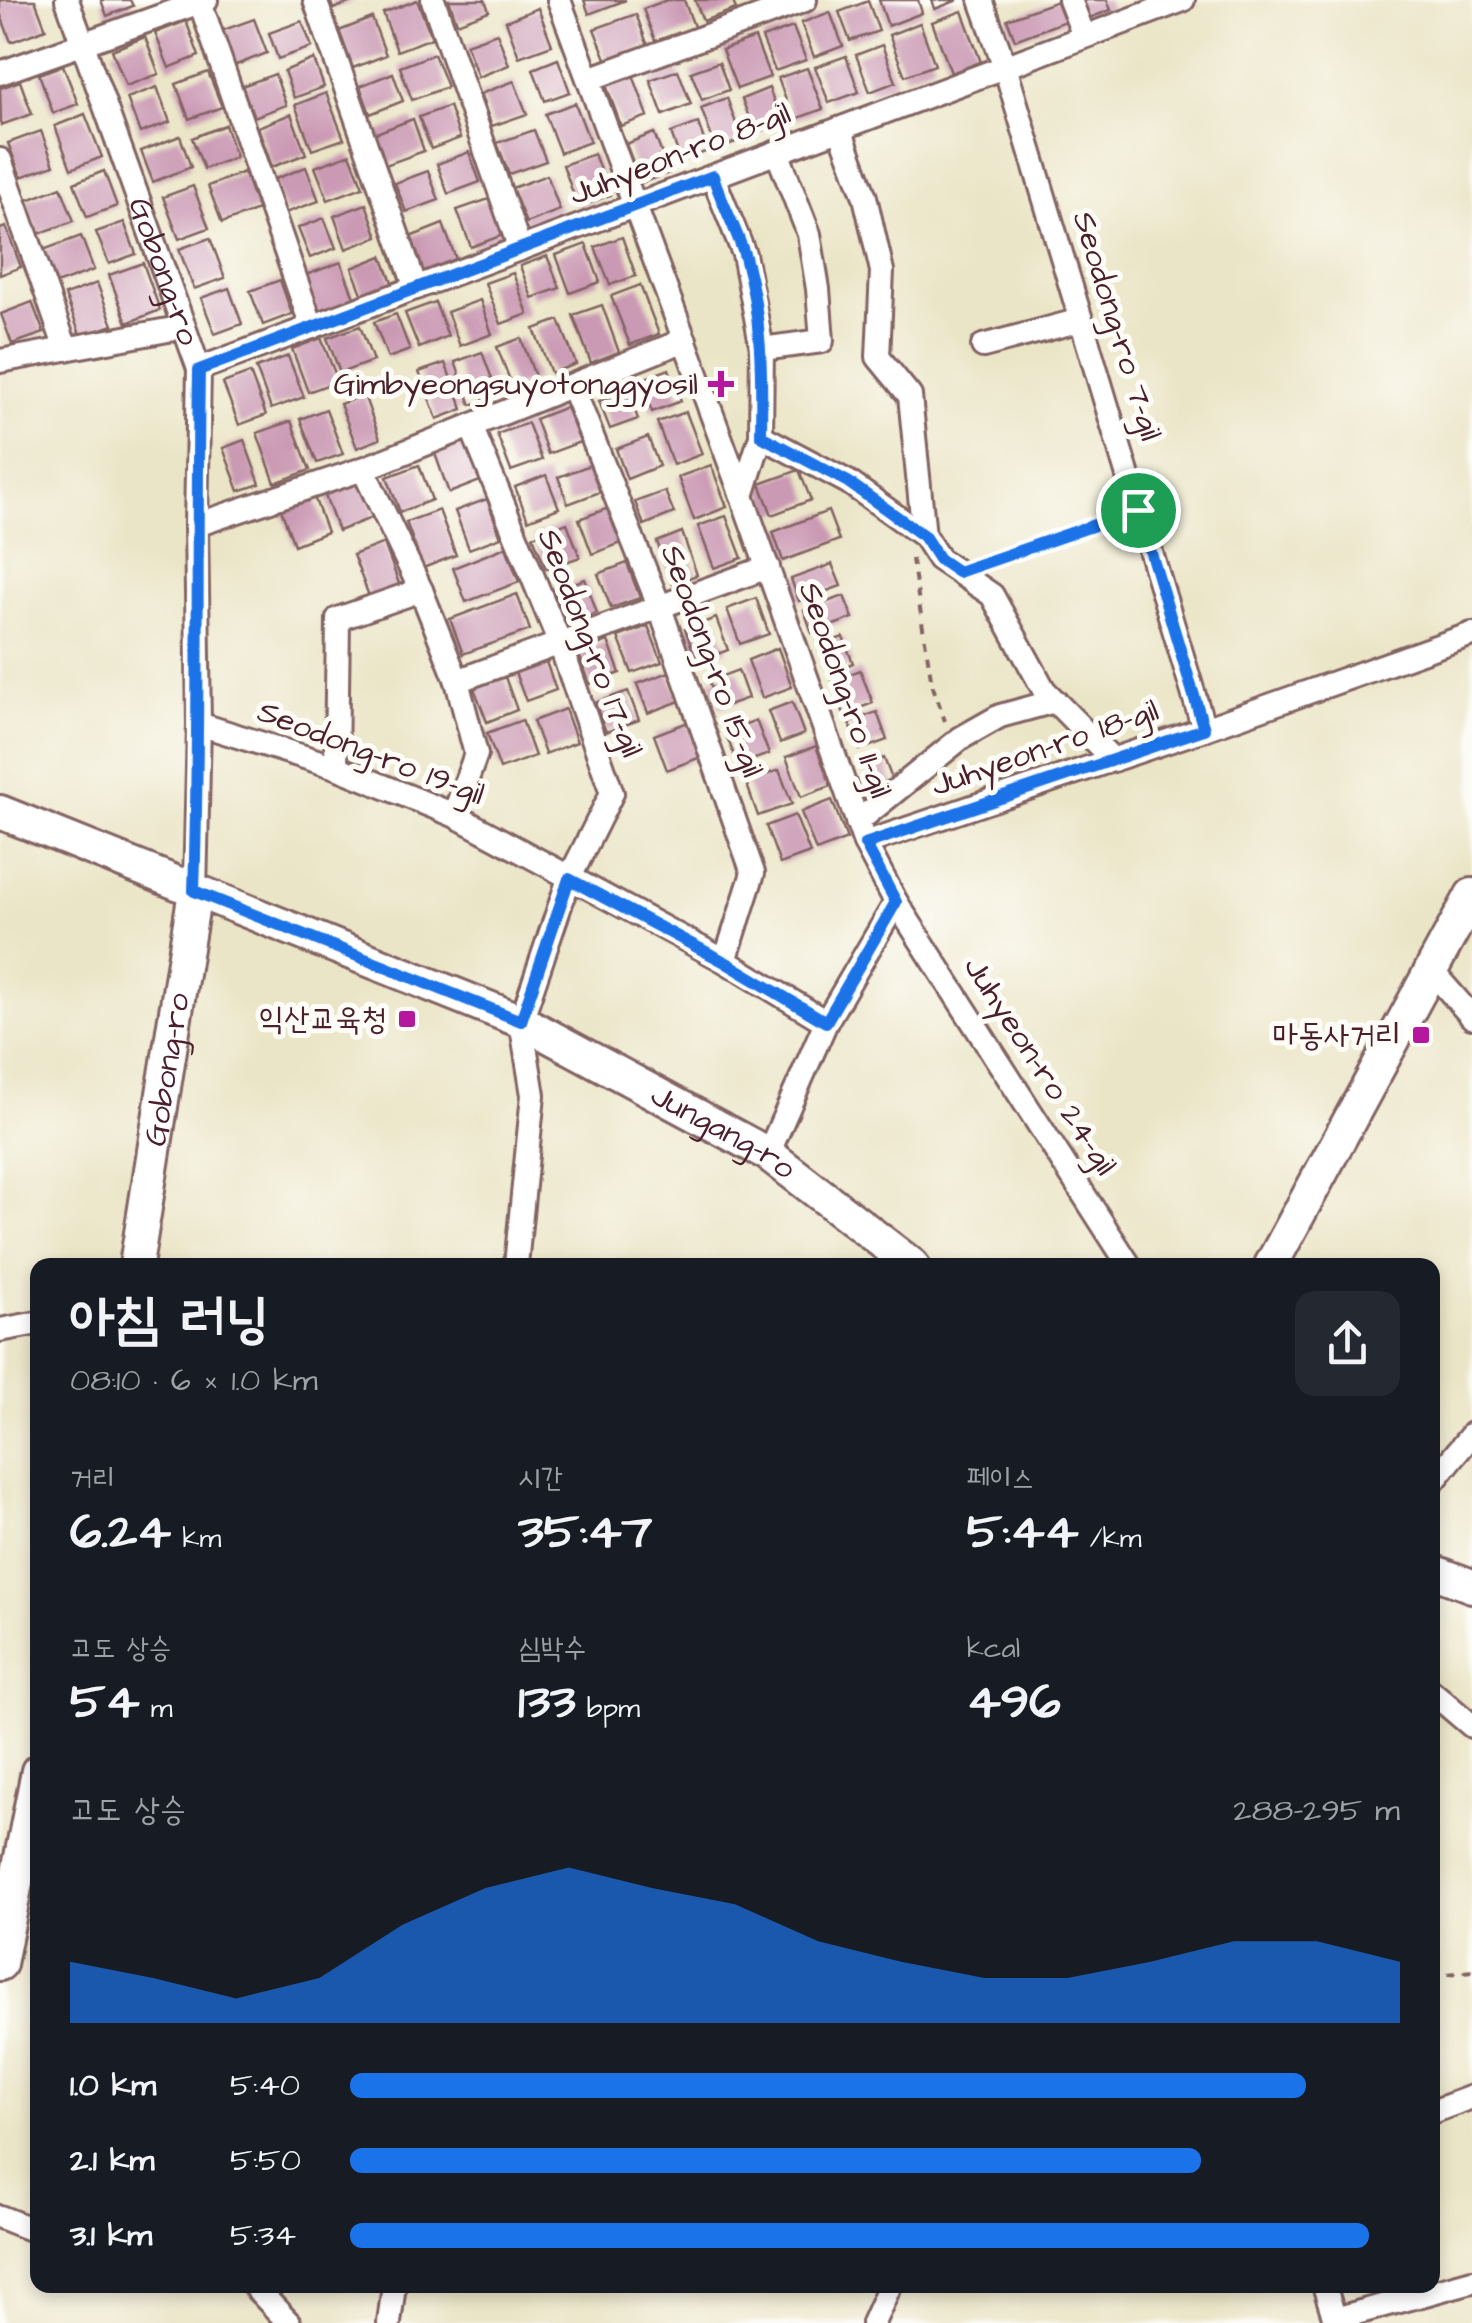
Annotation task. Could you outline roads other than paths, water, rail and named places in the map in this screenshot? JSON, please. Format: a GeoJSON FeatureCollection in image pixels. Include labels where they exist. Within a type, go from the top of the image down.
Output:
{"type":"FeatureCollection","features":[{"type":"Feature","properties":{"kind":"street","name":"Gobong-ro"},"geometry":{"type":"LineString","coordinates":[[67,0],[199,370],[199,724],[194,891],[137,1258]]}},
{"type":"Feature","properties":{"kind":"street"},"geometry":{"type":"LineString","coordinates":[[315,0],[416,288]]}},
{"type":"Feature","properties":{"kind":"street"},"geometry":{"type":"LineString","coordinates":[[433,0],[520,249]]}},
{"type":"Feature","properties":{"kind":"street","name":"Seodong-ro 11-gil"},"geometry":{"type":"LineString","coordinates":[[559,0],[861,833],[896,902]]}},
{"type":"Feature","properties":{"kind":"street"},"geometry":{"type":"LineString","coordinates":[[590,80],[806,0]]}},
{"type":"Feature","properties":{"kind":"street","name":"Seodong-ro 7-gil"},"geometry":{"type":"LineString","coordinates":[[982,0],[1204,729]]}},
{"type":"Feature","properties":{"kind":"street"},"geometry":{"type":"LineString","coordinates":[[1070,0],[1084,36]]}},
{"type":"Feature","properties":{"kind":"street","name":"Juhyeon-ro 8-gil"},"geometry":{"type":"LineString","coordinates":[[199,370],[1183,0]]}},
{"type":"Feature","properties":{"kind":"street"},"geometry":{"type":"LineString","coordinates":[[0,73],[203,1],[312,327]]}},
{"type":"Feature","properties":{"kind":"street"},"geometry":{"type":"LineString","coordinates":[[840,129],[865,197],[882,271],[878,358],[910,396],[916,530]]}},
{"type":"Feature","properties":{"kind":"street"},"geometry":{"type":"LineString","coordinates":[[762,349],[822,341],[809,234],[778,152]]}},
{"type":"Feature","properties":{"kind":"street"},"geometry":{"type":"LineString","coordinates":[[0,160],[66,350]]}},
{"type":"Feature","properties":{"kind":"street"},"geometry":{"type":"LineString","coordinates":[[713,176],[744,254],[762,349],[761,436],[742,496]]}},
{"type":"Feature","properties":{"kind":"street"},"geometry":{"type":"LineString","coordinates":[[983,346],[1081,320]]}},
{"type":"Feature","properties":{"kind":"street"},"geometry":{"type":"LineString","coordinates":[[0,361],[184,327]]}},
{"type":"Feature","properties":{"kind":"street"},"geometry":{"type":"LineString","coordinates":[[196,525],[363,469],[685,340]]}},
{"type":"Feature","properties":{"kind":"street","name":"Seodong-ro 15-gil"},"geometry":{"type":"LineString","coordinates":[[572,386],[660,608],[753,873],[725,962]]}},
{"type":"Feature","properties":{"kind":"street","name":"Seodong-ro 17-gil"},"geometry":{"type":"LineString","coordinates":[[472,426],[559,641],[612,793],[569,879]]}},
{"type":"Feature","properties":{"kind":"street"},"geometry":{"type":"LineString","coordinates":[[761,436],[848,482],[916,530],[939,559],[992,595],[1044,690],[1113,760]]}},
{"type":"Feature","properties":{"kind":"street"},"geometry":{"type":"LineString","coordinates":[[363,469],[421,590],[456,681],[476,754],[454,815]]}},
{"type":"Feature","properties":{"kind":"street","name":"Seodong-ro 11-gil"},"geometry":{"type":"LineString","coordinates":[[456,681],[768,568]]}},
{"type":"Feature","properties":{"kind":"street"},"geometry":{"type":"LineString","coordinates":[[336,767],[338,619],[421,590]]}},
{"type":"Feature","properties":{"kind":"street","name":"Juhyeon-ro 18-gil"},"geometry":{"type":"LineString","coordinates":[[861,833],[1113,760],[1472,634]]}},
{"type":"Feature","properties":{"kind":"street"},"geometry":{"type":"LineString","coordinates":[[861,833],[953,744],[1000,716],[1055,701]]}},
{"type":"Feature","properties":{"kind":"street","name":"Seodong-ro 19-gil"},"geometry":{"type":"LineString","coordinates":[[199,724],[336,767],[454,815],[725,962],[826,1022]]}},
{"type":"Feature","properties":{"kind":"street","name":"Jungang-ro"},"geometry":{"type":"LineString","coordinates":[[0,812],[521,1021],[768,1154],[903,1258]]}},
{"type":"Feature","properties":{"kind":"street"},"geometry":{"type":"LineString","coordinates":[[517,1258],[533,1095],[521,1021],[569,879]]}},
{"type":"Feature","properties":{"kind":"street"},"geometry":{"type":"LineString","coordinates":[[1275,1258],[1472,895]]}},
{"type":"Feature","properties":{"kind":"street"},"geometry":{"type":"LineString","coordinates":[[768,1154],[826,1022],[896,902]]}},
{"type":"Feature","properties":{"kind":"street","name":"Juhyeon-ro 24-gil"},"geometry":{"type":"LineString","coordinates":[[896,902],[1125,1258]]}},
{"type":"Feature","properties":{"kind":"street"},"geometry":{"type":"LineString","coordinates":[[1432,970],[1472,1018]]}},
{"type":"Feature","properties":{"kind":"street"},"geometry":{"type":"LineString","coordinates":[[0,1330],[30,1324]]}},
{"type":"Feature","properties":{"kind":"street"},"geometry":{"type":"LineString","coordinates":[[1440,1473],[1472,1434]]}},
{"type":"Feature","properties":{"kind":"street"},"geometry":{"type":"LineString","coordinates":[[1440,1573],[1472,1586]]}},
{"type":"Feature","properties":{"kind":"street"},"geometry":{"type":"LineString","coordinates":[[1440,1699],[1472,1726]]}},
{"type":"Feature","properties":{"kind":"street"},"geometry":{"type":"LineString","coordinates":[[0,1964],[30,1812]]}},
{"type":"Feature","properties":{"kind":"street"},"geometry":{"type":"LineString","coordinates":[[1440,2109],[1472,2097]]}},
{"type":"Feature","properties":{"kind":"street"},"geometry":{"type":"LineString","coordinates":[[0,2217],[30,2229]]}},
{"type":"Feature","properties":{"kind":"street"},"geometry":{"type":"LineString","coordinates":[[1440,2290],[1472,2281]]}},
{"type":"Feature","properties":{"kind":"street"},"geometry":{"type":"LineString","coordinates":[[261,2293],[289,2323]]}},
{"type":"Feature","properties":{"kind":"street"},"geometry":{"type":"LineString","coordinates":[[389,2323],[393,2293]]}},
{"type":"Feature","properties":{"kind":"street"},"geometry":{"type":"LineString","coordinates":[[873,2323],[886,2293]]}},
{"type":"Feature","properties":{"kind":"street"},"geometry":{"type":"LineString","coordinates":[[1327,2293],[1336,2321],[1431,2293]]}},
{"type":"Feature","properties":{"kind":"place","name":"Gimbyeongsuyotonggyosil"},"geometry":{"type":"Point","coordinates":[721,384]}},
{"type":"Feature","properties":{"kind":"place","name":"익산교육청"},"geometry":{"type":"Point","coordinates":[407,1019]}},
{"type":"Feature","properties":{"kind":"place","name":"마동사거리"},"geometry":{"type":"Point","coordinates":[1421,1035]}}]}
